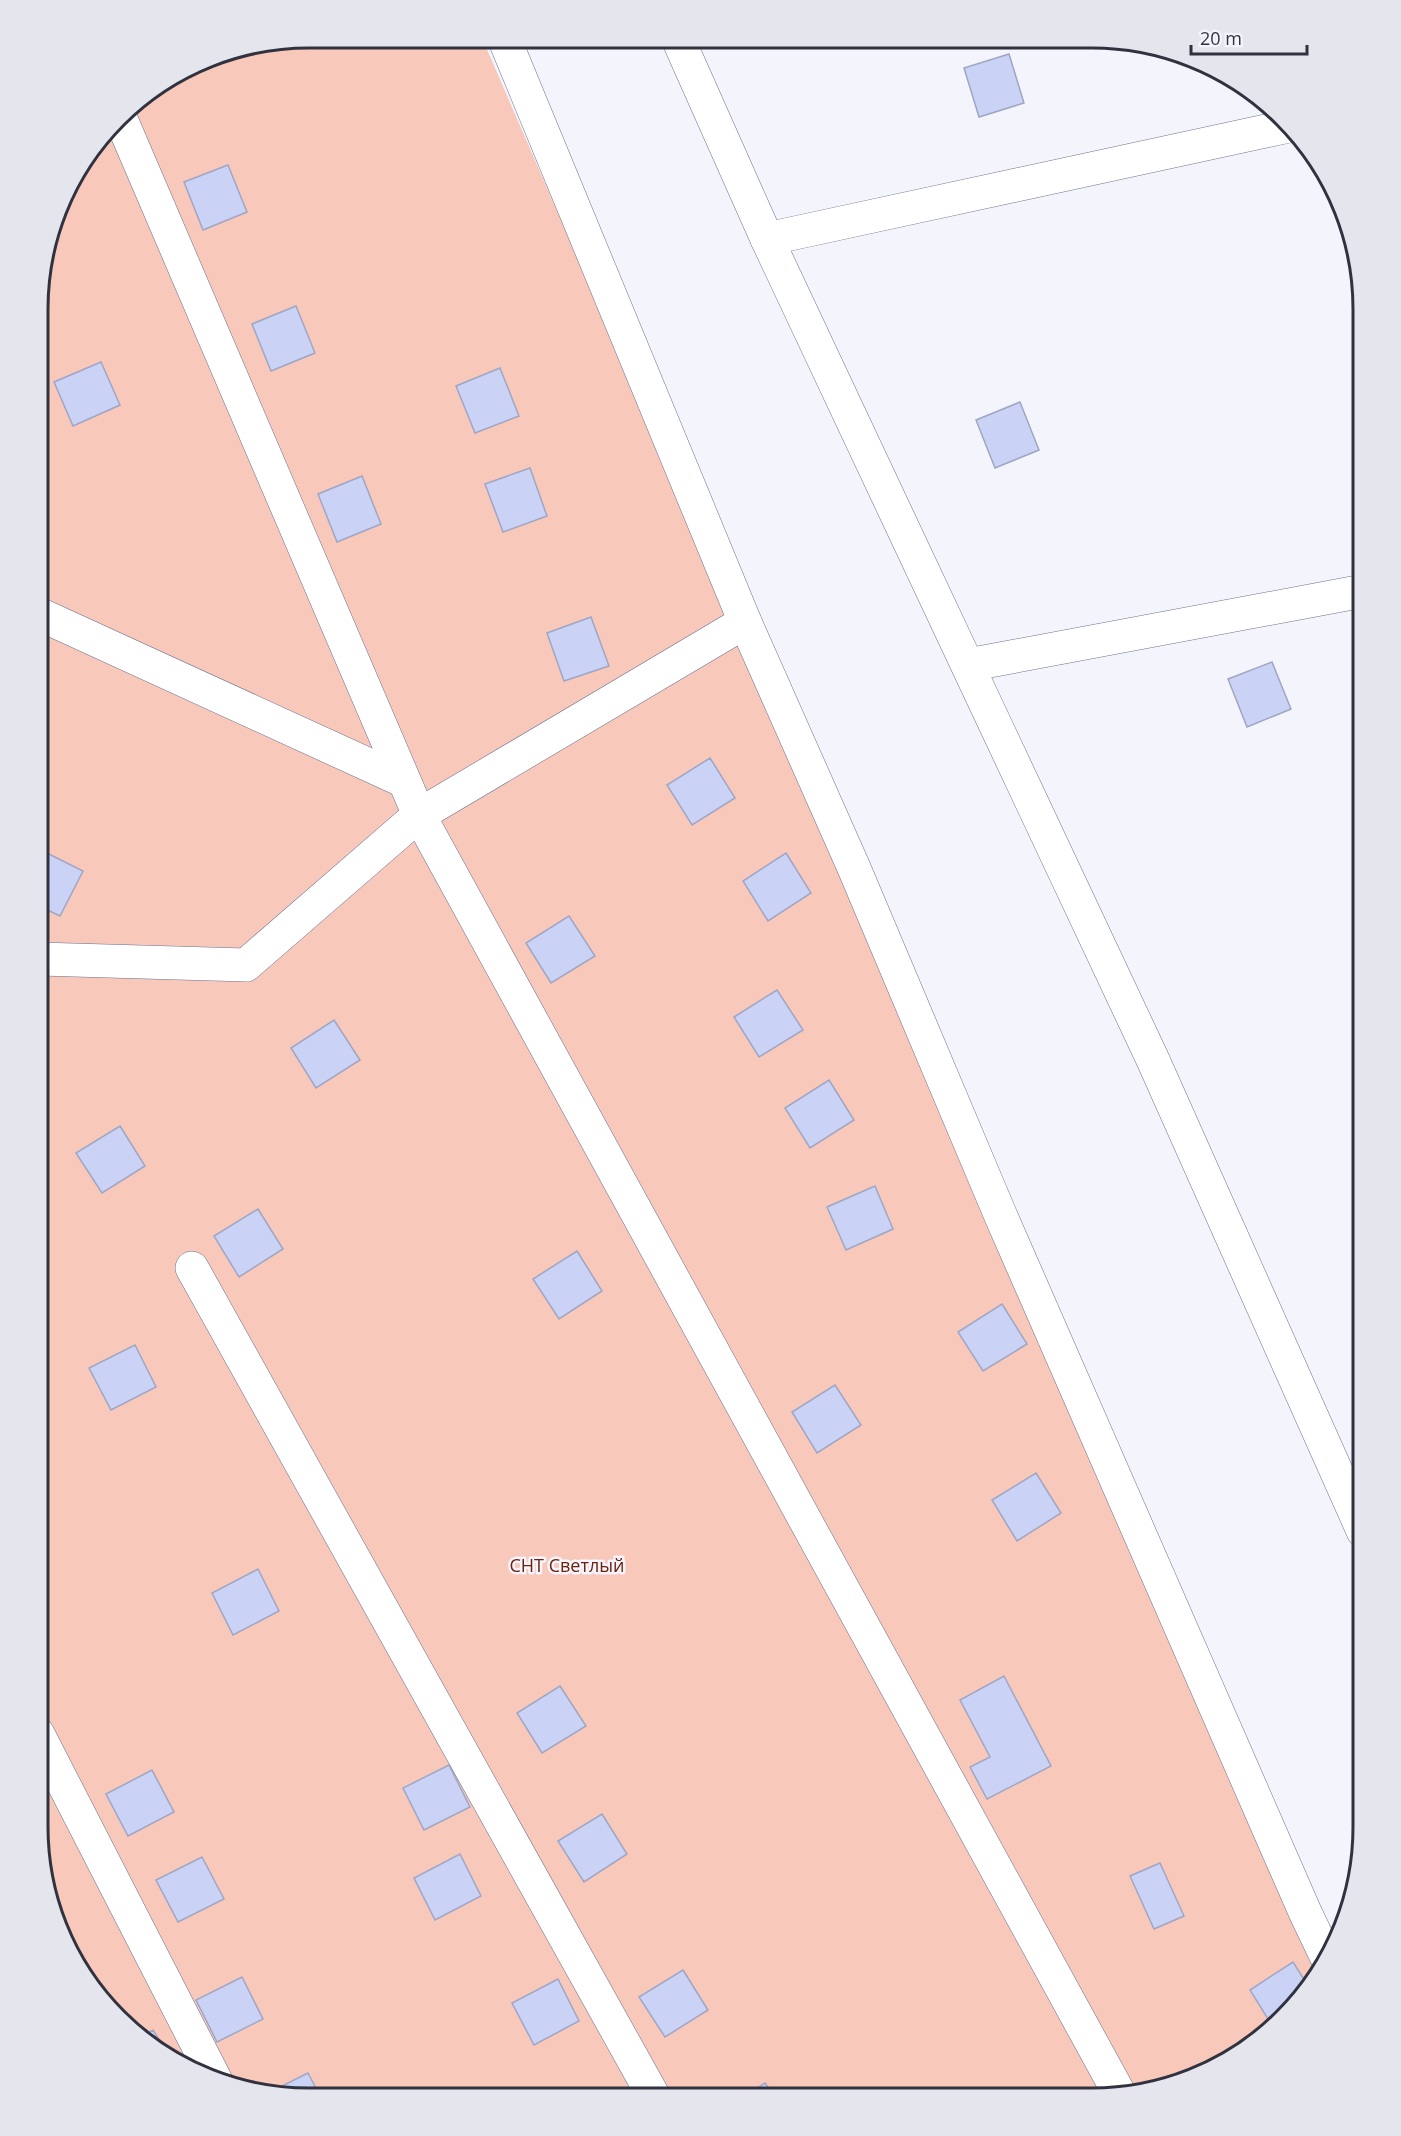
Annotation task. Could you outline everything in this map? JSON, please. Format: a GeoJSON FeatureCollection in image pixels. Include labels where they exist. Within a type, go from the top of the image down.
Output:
{"type":"FeatureCollection","features":[{"type":"Feature","properties":{"kind":"lane"},"geometry":{"type":"LineString","coordinates":[[508,48],[745,622],[854,868],[1005,1225],[1323,1949]]}},
{"type":"Feature","properties":{"kind":"lane"},"geometry":{"type":"LineString","coordinates":[[682,48],[767,239],[1153,1060],[1353,1509]]}},
{"type":"Feature","properties":{"kind":"lane"},"geometry":{"type":"LineString","coordinates":[[123,125],[419,815],[1116,2087]]}},
{"type":"Feature","properties":{"kind":"lane"},"geometry":{"type":"LineString","coordinates":[[767,239],[1280,128]]}},
{"type":"Feature","properties":{"kind":"lane"},"geometry":{"type":"LineString","coordinates":[[968,665],[1353,593]]}},
{"type":"Feature","properties":{"kind":"lane"},"geometry":{"type":"LineString","coordinates":[[48,618],[404,781]]}},
{"type":"Feature","properties":{"kind":"lane"},"geometry":{"type":"LineString","coordinates":[[48,959],[246,965],[419,815],[745,622]]}},
{"type":"Feature","properties":{"kind":"lane"},"geometry":{"type":"LineString","coordinates":[[192,1268],[649,2088]]}},
{"type":"Feature","properties":{"kind":"lane"},"geometry":{"type":"LineString","coordinates":[[48,1753],[209,2068]]}},
{"type":"Feature","properties":{"kind":"green space","name":"СНТ Светлый"},"geometry":{"type":"Polygon","coordinates":[[[486,48],[1143,1562],[1331,1930],[1309,1972],[1277,2012],[1237,2044],[1192,2068],[1143,2083],[1092,2088],[309,2088],[275,2086],[225,2074],[178,2053],[124,2012],[92,1972],[68,1927],[57,1895],[50,1861],[48,1827],[48,309],[50,275],[57,241],[68,209],[83,178],[124,124],[164,92],[209,68],[241,57],[275,50],[486,48]]]}},
{"type":"Feature","properties":{"kind":"building"},"geometry":{"type":"Polygon","coordinates":[[[1009,54],[1024,103],[979,117],[964,68],[1009,54]]]}},
{"type":"Feature","properties":{"kind":"building"},"geometry":{"type":"Polygon","coordinates":[[[228,165],[247,212],[203,230],[184,182],[228,165]]]}},
{"type":"Feature","properties":{"kind":"building"},"geometry":{"type":"Polygon","coordinates":[[[296,306],[315,353],[271,371],[252,324],[296,306]]]}},
{"type":"Feature","properties":{"kind":"building"},"geometry":{"type":"Polygon","coordinates":[[[101,362],[120,405],[73,426],[54,382],[101,362]]]}},
{"type":"Feature","properties":{"kind":"building"},"geometry":{"type":"Polygon","coordinates":[[[500,368],[519,416],[475,433],[456,386],[500,368]]]}},
{"type":"Feature","properties":{"kind":"building"},"geometry":{"type":"Polygon","coordinates":[[[1020,402],[1039,450],[995,468],[976,420],[1020,402]]]}},
{"type":"Feature","properties":{"kind":"building"},"geometry":{"type":"Polygon","coordinates":[[[530,468],[547,516],[503,532],[485,484],[530,468]]]}},
{"type":"Feature","properties":{"kind":"building"},"geometry":{"type":"Polygon","coordinates":[[[362,476],[381,524],[337,542],[318,494],[362,476]]]}},
{"type":"Feature","properties":{"kind":"building"},"geometry":{"type":"Polygon","coordinates":[[[591,617],[609,666],[564,681],[547,633],[591,617]]]}},
{"type":"Feature","properties":{"kind":"building"},"geometry":{"type":"Polygon","coordinates":[[[1272,662],[1291,709],[1247,727],[1228,679],[1272,662]]]}},
{"type":"Feature","properties":{"kind":"building"},"geometry":{"type":"Polygon","coordinates":[[[710,758],[735,798],[692,825],[667,785],[710,758]]]}},
{"type":"Feature","properties":{"kind":"building"},"geometry":{"type":"Polygon","coordinates":[[[786,853],[811,893],[768,921],[743,881],[786,853]]]}},
{"type":"Feature","properties":{"kind":"building"},"geometry":{"type":"Polygon","coordinates":[[[48,854],[83,871],[60,916],[48,910],[48,854]]]}},
{"type":"Feature","properties":{"kind":"building"},"geometry":{"type":"Polygon","coordinates":[[[569,916],[595,956],[551,983],[526,943],[569,916]]]}},
{"type":"Feature","properties":{"kind":"building"},"geometry":{"type":"Polygon","coordinates":[[[777,990],[803,1030],[759,1057],[734,1017],[777,990]]]}},
{"type":"Feature","properties":{"kind":"building"},"geometry":{"type":"Polygon","coordinates":[[[334,1020],[360,1060],[316,1088],[291,1048],[334,1020]]]}},
{"type":"Feature","properties":{"kind":"building"},"geometry":{"type":"Polygon","coordinates":[[[829,1080],[854,1120],[810,1148],[785,1108],[829,1080]]]}},
{"type":"Feature","properties":{"kind":"building"},"geometry":{"type":"Polygon","coordinates":[[[120,1126],[145,1166],[102,1193],[76,1153],[120,1126]]]}},
{"type":"Feature","properties":{"kind":"building"},"geometry":{"type":"Polygon","coordinates":[[[875,1186],[893,1229],[846,1250],[827,1207],[875,1186]]]}},
{"type":"Feature","properties":{"kind":"building"},"geometry":{"type":"Polygon","coordinates":[[[258,1209],[283,1249],[239,1277],[214,1236],[258,1209]]]}},
{"type":"Feature","properties":{"kind":"building"},"geometry":{"type":"Polygon","coordinates":[[[577,1251],[602,1291],[559,1319],[533,1279],[577,1251]]]}},
{"type":"Feature","properties":{"kind":"building"},"geometry":{"type":"Polygon","coordinates":[[[1002,1304],[1027,1344],[983,1371],[958,1332],[1002,1304]]]}},
{"type":"Feature","properties":{"kind":"building"},"geometry":{"type":"Polygon","coordinates":[[[135,1345],[156,1387],[111,1410],[89,1368],[135,1345]]]}},
{"type":"Feature","properties":{"kind":"building"},"geometry":{"type":"Polygon","coordinates":[[[835,1385],[861,1425],[817,1453],[792,1412],[835,1385]]]}},
{"type":"Feature","properties":{"kind":"building"},"geometry":{"type":"Polygon","coordinates":[[[1036,1473],[1061,1513],[1017,1541],[992,1500],[1036,1473]]]}},
{"type":"Feature","properties":{"kind":"building"},"geometry":{"type":"Polygon","coordinates":[[[258,1569],[279,1611],[233,1635],[212,1593],[258,1569]]]}},
{"type":"Feature","properties":{"kind":"building"},"geometry":{"type":"Polygon","coordinates":[[[1004,1676],[1051,1766],[987,1799],[970,1767],[990,1757],[960,1700],[1004,1676]]]}},
{"type":"Feature","properties":{"kind":"building"},"geometry":{"type":"Polygon","coordinates":[[[560,1686],[586,1726],[542,1753],[517,1713],[560,1686]]]}},
{"type":"Feature","properties":{"kind":"building"},"geometry":{"type":"Polygon","coordinates":[[[449,1765],[470,1807],[424,1830],[403,1788],[449,1765]]]}},
{"type":"Feature","properties":{"kind":"building"},"geometry":{"type":"Polygon","coordinates":[[[152,1770],[174,1812],[128,1836],[106,1794],[152,1770]]]}},
{"type":"Feature","properties":{"kind":"building"},"geometry":{"type":"Polygon","coordinates":[[[602,1814],[627,1854],[584,1882],[558,1841],[602,1814]]]}},
{"type":"Feature","properties":{"kind":"building"},"geometry":{"type":"Polygon","coordinates":[[[460,1854],[481,1896],[435,1920],[414,1878],[460,1854]]]}},
{"type":"Feature","properties":{"kind":"building"},"geometry":{"type":"Polygon","coordinates":[[[202,1857],[224,1899],[178,1922],[156,1880],[202,1857]]]}},
{"type":"Feature","properties":{"kind":"building"},"geometry":{"type":"Polygon","coordinates":[[[1160,1863],[1184,1916],[1154,1929],[1130,1876],[1160,1863]]]}},
{"type":"Feature","properties":{"kind":"building"},"geometry":{"type":"Polygon","coordinates":[[[1293,1962],[1304,1979],[1268,2019],[1250,1990],[1293,1962]]]}},
{"type":"Feature","properties":{"kind":"building"},"geometry":{"type":"Polygon","coordinates":[[[683,1970],[708,2010],[665,2037],[639,1997],[683,1970]]]}},
{"type":"Feature","properties":{"kind":"building"},"geometry":{"type":"Polygon","coordinates":[[[242,1977],[263,2019],[217,2042],[196,2000],[242,1977]]]}},
{"type":"Feature","properties":{"kind":"building"},"geometry":{"type":"Polygon","coordinates":[[[558,1979],[579,2021],[534,2045],[512,2003],[558,1979]]]}},
{"type":"Feature","properties":{"kind":"building"},"geometry":{"type":"Polygon","coordinates":[[[153,2030],[160,2041],[150,2034],[149,2033],[153,2030]]]}},
{"type":"Feature","properties":{"kind":"building"},"geometry":{"type":"Polygon","coordinates":[[[308,2073],[316,2088],[309,2088],[281,2086],[308,2073]]]}},
{"type":"Feature","properties":{"kind":"building"},"geometry":{"type":"Polygon","coordinates":[[[765,2083],[768,2088],[757,2088],[765,2083]]]}}]}
